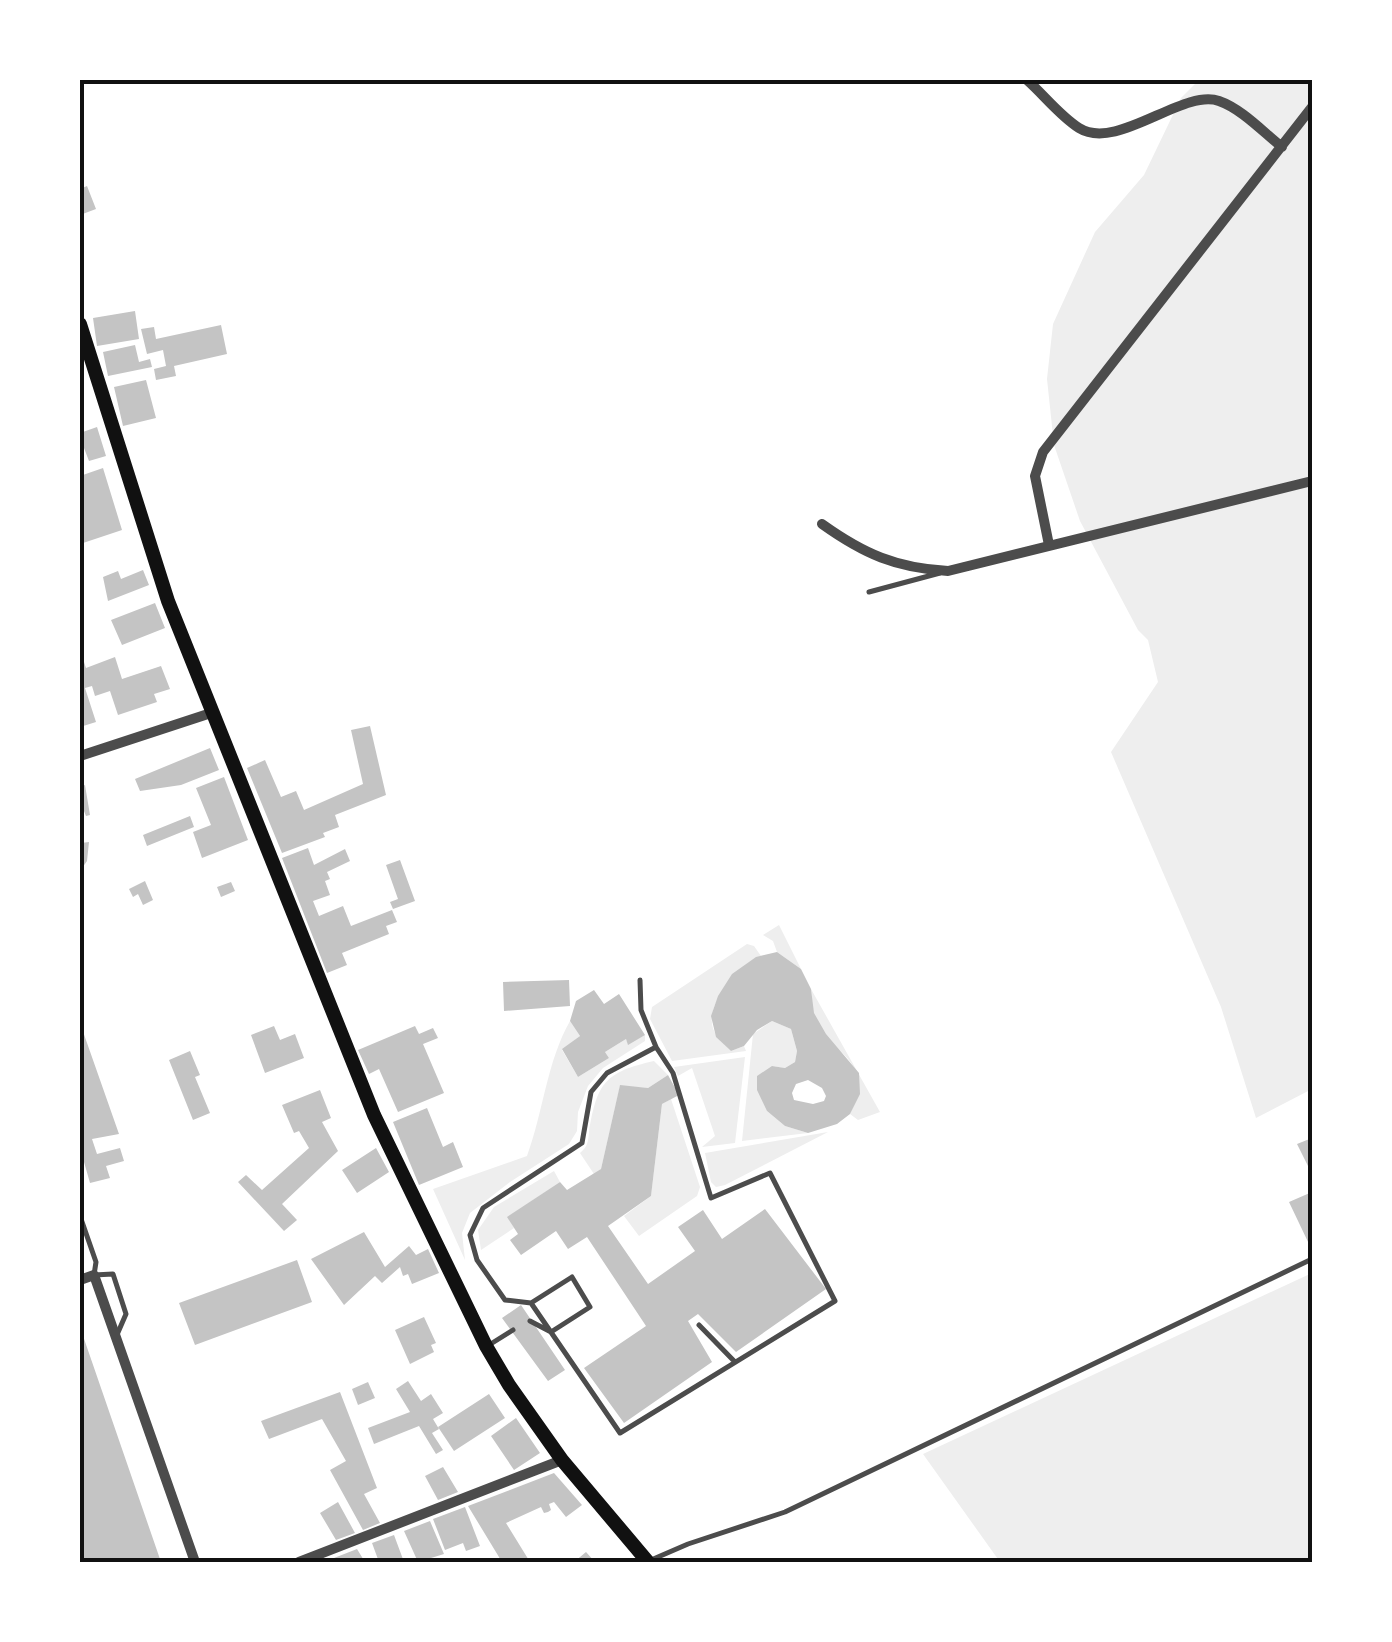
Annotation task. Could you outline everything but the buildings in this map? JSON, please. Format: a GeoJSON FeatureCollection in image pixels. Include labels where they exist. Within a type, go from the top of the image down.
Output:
{"type":"FeatureCollection","features":[{"type":"Feature","properties":{"kind":"main road"},"geometry":{"type":"LineString","coordinates":[[80,324],[143,527],[211,713],[360,1085],[486,1346],[518,1400],[562,1460],[648,1562]]}},
{"type":"Feature","properties":{"kind":"street"},"geometry":{"type":"LineString","coordinates":[[1028,80],[1078,128],[1093,134],[1114,132],[1177,107],[1215,98],[1282,146]]}},
{"type":"Feature","properties":{"kind":"street"},"geometry":{"type":"LineString","coordinates":[[1049,545],[1036,476],[1042,452],[1312,107]]}},
{"type":"Feature","properties":{"kind":"street"},"geometry":{"type":"LineString","coordinates":[[822,524],[849,544],[878,558],[910,569],[948,571],[1312,481]]}},
{"type":"Feature","properties":{"kind":"street"},"geometry":{"type":"LineString","coordinates":[[80,756],[211,713]]}},
{"type":"Feature","properties":{"kind":"street"},"geometry":{"type":"LineString","coordinates":[[80,1280],[94,1275],[195,1562]]}},
{"type":"Feature","properties":{"kind":"street"},"geometry":{"type":"LineString","coordinates":[[299,1562],[562,1460]]}},
{"type":"Feature","properties":{"kind":"lane"},"geometry":{"type":"LineString","coordinates":[[869,592],[948,571]]}},
{"type":"Feature","properties":{"kind":"lane"},"geometry":{"type":"LineString","coordinates":[[531,1303],[620,1433],[835,1301],[770,1173],[711,1198],[673,1073],[640,1010],[640,980]]}},
{"type":"Feature","properties":{"kind":"lane"},"geometry":{"type":"LineString","coordinates":[[551,1332],[590,1307],[572,1278],[531,1303],[505,1300],[477,1260],[470,1234],[483,1208],[582,1143],[591,1092],[607,1073],[656,1046]]}},
{"type":"Feature","properties":{"kind":"lane"},"geometry":{"type":"LineString","coordinates":[[80,1216],[96,1262],[94,1275],[113,1274],[126,1314],[116,1337]]}},
{"type":"Feature","properties":{"kind":"lane"},"geometry":{"type":"LineString","coordinates":[[648,1562],[688,1544],[785,1512],[1312,1258]]}},
{"type":"Feature","properties":{"kind":"lane"},"geometry":{"type":"LineString","coordinates":[[530,1322],[551,1332]]}},
{"type":"Feature","properties":{"kind":"lane"},"geometry":{"type":"LineString","coordinates":[[699,1325],[735,1362]]}},
{"type":"Feature","properties":{"kind":"lane"},"geometry":{"type":"LineString","coordinates":[[486,1346],[513,1330]]}},
{"type":"Feature","properties":{"kind":"shaded area"},"geometry":{"type":"Polygon","coordinates":[[[1199,80],[1312,80],[1312,1089],[1256,1118],[1221,1007],[1111,752],[1158,682],[1148,640],[1138,630],[1080,521],[1054,445],[1047,379],[1053,324],[1095,232],[1144,175],[1181,98],[1199,80]]]}},
{"type":"Feature","properties":{"kind":"shaded area"},"geometry":{"type":"Polygon","coordinates":[[[779,925],[801,969],[777,952],[773,941],[763,935],[779,925]]]}},
{"type":"Feature","properties":{"kind":"shaded area"},"geometry":{"type":"Polygon","coordinates":[[[747,944],[754,946],[761,956],[745,965],[723,989],[712,1022],[717,1036],[731,1051],[744,1046],[746,1051],[672,1061],[650,1019],[652,1007],[747,944]]]}},
{"type":"Feature","properties":{"kind":"shaded area"},"geometry":{"type":"Polygon","coordinates":[[[811,989],[880,1112],[858,1120],[850,1114],[857,1095],[855,1069],[821,1029],[813,1011],[811,989]]]}},
{"type":"Feature","properties":{"kind":"shaded area"},"geometry":{"type":"Polygon","coordinates":[[[570,1021],[580,1036],[562,1050],[578,1077],[609,1058],[605,1052],[626,1039],[628,1044],[645,1035],[645,1041],[603,1068],[588,1086],[578,1112],[577,1131],[569,1144],[470,1213],[462,1233],[465,1260],[433,1189],[527,1156],[556,1053],[570,1021]]]}},
{"type":"Feature","properties":{"kind":"shaded area"},"geometry":{"type":"Polygon","coordinates":[[[772,1021],[791,1029],[797,1051],[795,1062],[785,1068],[772,1066],[767,1111],[785,1126],[808,1133],[742,1141],[753,1034],[772,1021]]]}},
{"type":"Feature","properties":{"kind":"shaded area"},"geometry":{"type":"Polygon","coordinates":[[[745,1057],[735,1143],[702,1147],[715,1136],[692,1068],[678,1076],[674,1067],[745,1057]]]}},
{"type":"Feature","properties":{"kind":"shaded area"},"geometry":{"type":"Polygon","coordinates":[[[654,1061],[668,1075],[648,1088],[620,1086],[601,1169],[594,1174],[580,1153],[587,1144],[600,1091],[614,1075],[654,1061]]]}},
{"type":"Feature","properties":{"kind":"shaded area"},"geometry":{"type":"Polygon","coordinates":[[[671,1099],[700,1187],[697,1196],[639,1236],[624,1216],[651,1196],[662,1104],[671,1099]]]}},
{"type":"Feature","properties":{"kind":"shaded area"},"geometry":{"type":"Polygon","coordinates":[[[828,1132],[725,1185],[716,1187],[711,1182],[705,1153],[828,1132]]]}},
{"type":"Feature","properties":{"kind":"shaded area"},"geometry":{"type":"Polygon","coordinates":[[[554,1171],[560,1182],[508,1217],[514,1228],[481,1250],[478,1230],[494,1207],[554,1171]]]}},
{"type":"Feature","properties":{"kind":"shaded area"},"geometry":{"type":"Polygon","coordinates":[[[1312,1273],[1312,1562],[1000,1562],[923,1454],[1312,1273]]]}}]}
